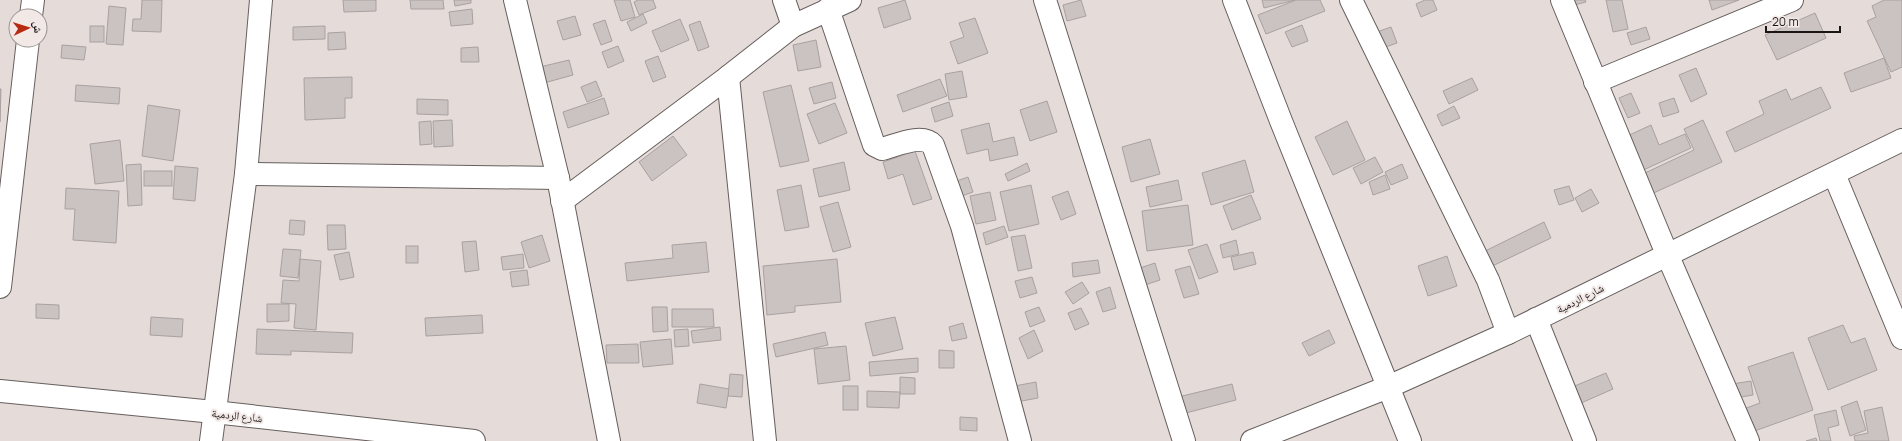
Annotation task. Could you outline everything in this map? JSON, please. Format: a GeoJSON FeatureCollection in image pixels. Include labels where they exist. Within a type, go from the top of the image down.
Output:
{"type":"FeatureCollection","features":[{"type":"Feature","properties":{"kind":"street"},"geometry":{"type":"LineString","coordinates":[[211,441],[246,174],[261,0]]}},
{"type":"Feature","properties":{"kind":"street"},"geometry":{"type":"LineString","coordinates":[[515,0],[558,178],[609,441]]}},
{"type":"Feature","properties":{"kind":"street"},"geometry":{"type":"LineString","coordinates":[[784,0],[793,26]]}},
{"type":"Feature","properties":{"kind":"street"},"geometry":{"type":"LineString","coordinates":[[562,201],[728,77],[793,26],[850,0]]}},
{"type":"Feature","properties":{"kind":"street"},"geometry":{"type":"LineString","coordinates":[[1045,0],[1184,441]]}},
{"type":"Feature","properties":{"kind":"street"},"geometry":{"type":"LineString","coordinates":[[1234,0],[1410,441]]}},
{"type":"Feature","properties":{"kind":"street"},"geometry":{"type":"LineString","coordinates":[[1351,0],[1488,280],[1508,333]]}},
{"type":"Feature","properties":{"kind":"street"},"geometry":{"type":"LineString","coordinates":[[1562,0],[1667,254],[1748,441]]}},
{"type":"Feature","properties":{"kind":"street"},"geometry":{"type":"LineString","coordinates":[[1595,82],[1792,0]]}},
{"type":"Feature","properties":{"kind":"street"},"geometry":{"type":"LineString","coordinates":[[828,10],[874,145],[882,149],[921,139],[930,142],[933,145],[962,226],[1020,441]]}},
{"type":"Feature","properties":{"kind":"street"},"geometry":{"type":"LineString","coordinates":[[0,287],[27,48]]}},
{"type":"Feature","properties":{"kind":"street"},"geometry":{"type":"LineString","coordinates":[[728,77],[765,441]]}},
{"type":"Feature","properties":{"kind":"street","name":"شارع الردمية"},"geometry":{"type":"LineString","coordinates":[[1265,439],[1388,387],[1508,333],[1902,140]]}},
{"type":"Feature","properties":{"kind":"street"},"geometry":{"type":"LineString","coordinates":[[246,174],[558,178]]}},
{"type":"Feature","properties":{"kind":"street"},"geometry":{"type":"LineString","coordinates":[[1834,174],[1902,338]]}},
{"type":"Feature","properties":{"kind":"street"},"geometry":{"type":"LineString","coordinates":[[1536,319],[1585,441]]}},
{"type":"Feature","properties":{"kind":"street","name":"شارع الردمية"},"geometry":{"type":"LineString","coordinates":[[0,391],[214,412],[465,441]]}},
{"type":"Feature","properties":{"kind":"building"},"geometry":{"type":"Polygon","coordinates":[[[142,0],[162,0],[161,32],[132,31],[133,19],[141,19],[142,0]]]}},
{"type":"Feature","properties":{"kind":"building"},"geometry":{"type":"Polygon","coordinates":[[[343,0],[376,0],[376,11],[344,12],[343,0]]]}},
{"type":"Feature","properties":{"kind":"building"},"geometry":{"type":"Polygon","coordinates":[[[410,0],[443,0],[444,9],[411,9],[410,0]]]}},
{"type":"Feature","properties":{"kind":"building"},"geometry":{"type":"Polygon","coordinates":[[[454,0],[471,0],[471,3],[455,6],[454,0]]]}},
{"type":"Feature","properties":{"kind":"building"},"geometry":{"type":"Polygon","coordinates":[[[614,0],[630,0],[635,17],[621,21],[614,0]]]}},
{"type":"Feature","properties":{"kind":"building"},"geometry":{"type":"Polygon","coordinates":[[[638,0],[653,0],[656,8],[639,15],[634,2],[638,0]]]}},
{"type":"Feature","properties":{"kind":"building"},"geometry":{"type":"Polygon","coordinates":[[[905,0],[911,19],[884,28],[878,8],[905,0]]]}},
{"type":"Feature","properties":{"kind":"building"},"geometry":{"type":"Polygon","coordinates":[[[1081,0],[1086,16],[1067,21],[1063,5],[1081,0]]]}},
{"type":"Feature","properties":{"kind":"building"},"geometry":{"type":"Polygon","coordinates":[[[1262,0],[1295,0],[1264,8],[1262,0]]]}},
{"type":"Feature","properties":{"kind":"building"},"geometry":{"type":"Polygon","coordinates":[[[1296,0],[1320,0],[1325,11],[1266,34],[1258,15],[1296,0]]]}},
{"type":"Feature","properties":{"kind":"building"},"geometry":{"type":"Polygon","coordinates":[[[1425,0],[1433,0],[1437,10],[1421,17],[1416,4],[1425,0]]]}},
{"type":"Feature","properties":{"kind":"building"},"geometry":{"type":"Polygon","coordinates":[[[1564,0],[1585,0],[1586,2],[1566,7],[1564,0]]]}},
{"type":"Feature","properties":{"kind":"building"},"geometry":{"type":"Polygon","coordinates":[[[1606,0],[1622,0],[1628,29],[1613,32],[1606,0]]]}},
{"type":"Feature","properties":{"kind":"building"},"geometry":{"type":"Polygon","coordinates":[[[1709,0],[1739,0],[1712,10],[1709,0]]]}},
{"type":"Feature","properties":{"kind":"building"},"geometry":{"type":"Polygon","coordinates":[[[1884,0],[1902,0],[1902,67],[1891,72],[1867,21],[1876,17],[1872,6],[1884,0]]]}},
{"type":"Feature","properties":{"kind":"building"},"geometry":{"type":"Polygon","coordinates":[[[109,6],[126,8],[123,45],[106,44],[109,6]]]}},
{"type":"Feature","properties":{"kind":"building"},"geometry":{"type":"Polygon","coordinates":[[[472,9],[473,24],[451,26],[449,12],[472,9]]]}},
{"type":"Feature","properties":{"kind":"building"},"geometry":{"type":"Polygon","coordinates":[[[1815,13],[1826,38],[1777,60],[1765,35],[1815,13]]]}},
{"type":"Feature","properties":{"kind":"building"},"geometry":{"type":"Polygon","coordinates":[[[643,14],[647,23],[631,31],[627,22],[643,14]]]}},
{"type":"Feature","properties":{"kind":"building"},"geometry":{"type":"Polygon","coordinates":[[[575,16],[581,35],[563,40],[557,21],[575,16]]]}},
{"type":"Feature","properties":{"kind":"building"},"geometry":{"type":"Polygon","coordinates":[[[975,18],[988,53],[958,64],[950,42],[964,37],[959,23],[975,18]]]}},
{"type":"Feature","properties":{"kind":"building"},"geometry":{"type":"Polygon","coordinates":[[[680,19],[689,40],[661,52],[652,31],[680,19]]]}},
{"type":"Feature","properties":{"kind":"building"},"geometry":{"type":"Polygon","coordinates":[[[605,20],[612,41],[601,45],[593,24],[605,20]]]}},
{"type":"Feature","properties":{"kind":"building"},"geometry":{"type":"Polygon","coordinates":[[[700,21],[709,47],[698,51],[689,25],[700,21]]]}},
{"type":"Feature","properties":{"kind":"building"},"geometry":{"type":"Polygon","coordinates":[[[1302,25],[1308,41],[1292,47],[1285,32],[1302,25]]]}},
{"type":"Feature","properties":{"kind":"building"},"geometry":{"type":"Polygon","coordinates":[[[90,26],[104,26],[104,42],[90,42],[90,26]]]}},
{"type":"Feature","properties":{"kind":"building"},"geometry":{"type":"Polygon","coordinates":[[[325,26],[325,39],[293,40],[293,27],[325,26]]]}},
{"type":"Feature","properties":{"kind":"building"},"geometry":{"type":"Polygon","coordinates":[[[1391,27],[1397,43],[1380,49],[1374,33],[1391,27]]]}},
{"type":"Feature","properties":{"kind":"building"},"geometry":{"type":"Polygon","coordinates":[[[1646,27],[1650,39],[1631,45],[1627,33],[1646,27]]]}},
{"type":"Feature","properties":{"kind":"building"},"geometry":{"type":"Polygon","coordinates":[[[345,32],[346,49],[328,50],[328,33],[345,32]]]}},
{"type":"Feature","properties":{"kind":"building"},"geometry":{"type":"Polygon","coordinates":[[[816,40],[821,67],[798,71],[793,45],[816,40]]]}},
{"type":"Feature","properties":{"kind":"building"},"geometry":{"type":"Polygon","coordinates":[[[62,45],[86,47],[84,60],[61,58],[62,45]]]}},
{"type":"Feature","properties":{"kind":"building"},"geometry":{"type":"Polygon","coordinates":[[[618,46],[624,61],[608,68],[602,52],[618,46]]]}},
{"type":"Feature","properties":{"kind":"building"},"geometry":{"type":"Polygon","coordinates":[[[478,47],[479,62],[461,62],[461,48],[478,47]]]}},
{"type":"Feature","properties":{"kind":"building"},"geometry":{"type":"Polygon","coordinates":[[[658,56],[666,77],[653,82],[645,61],[658,56]]]}},
{"type":"Feature","properties":{"kind":"building"},"geometry":{"type":"Polygon","coordinates":[[[1884,58],[1891,78],[1851,92],[1844,73],[1884,58]]]}},
{"type":"Feature","properties":{"kind":"building"},"geometry":{"type":"Polygon","coordinates":[[[569,60],[573,75],[544,83],[540,67],[569,60]]]}},
{"type":"Feature","properties":{"kind":"building"},"geometry":{"type":"Polygon","coordinates":[[[1696,68],[1707,94],[1691,102],[1679,75],[1696,68]]]}},
{"type":"Feature","properties":{"kind":"building"},"geometry":{"type":"Polygon","coordinates":[[[962,71],[967,97],[949,100],[945,74],[962,71]]]}},
{"type":"Feature","properties":{"kind":"building"},"geometry":{"type":"Polygon","coordinates":[[[352,77],[352,98],[345,98],[345,118],[305,120],[304,78],[352,77]]]}},
{"type":"Feature","properties":{"kind":"building"},"geometry":{"type":"Polygon","coordinates":[[[1472,78],[1478,90],[1449,104],[1443,91],[1472,78]]]}},
{"type":"Feature","properties":{"kind":"building"},"geometry":{"type":"Polygon","coordinates":[[[940,79],[947,96],[903,112],[897,95],[940,79]]]}},
{"type":"Feature","properties":{"kind":"building"},"geometry":{"type":"Polygon","coordinates":[[[596,81],[602,96],[587,102],[581,87],[596,81]]]}},
{"type":"Feature","properties":{"kind":"building"},"geometry":{"type":"Polygon","coordinates":[[[832,82],[836,98],[814,104],[809,88],[832,82]]]}},
{"type":"Feature","properties":{"kind":"building"},"geometry":{"type":"Polygon","coordinates":[[[76,85],[120,88],[119,104],[75,101],[76,85]]]}},
{"type":"Feature","properties":{"kind":"building"},"geometry":{"type":"Polygon","coordinates":[[[791,85],[809,161],[780,167],[763,92],[791,85]]]}},
{"type":"Feature","properties":{"kind":"building"},"geometry":{"type":"Polygon","coordinates":[[[1821,87],[1831,108],[1735,152],[1726,132],[1764,114],[1759,101],[1786,89],[1791,100],[1821,87]]]}},
{"type":"Feature","properties":{"kind":"building"},"geometry":{"type":"Polygon","coordinates":[[[0,89],[1,89],[0,122],[0,89]]]}},
{"type":"Feature","properties":{"kind":"building"},"geometry":{"type":"Polygon","coordinates":[[[1631,93],[1640,113],[1628,118],[1619,98],[1631,93]]]}},
{"type":"Feature","properties":{"kind":"building"},"geometry":{"type":"Polygon","coordinates":[[[604,98],[609,114],[568,128],[563,112],[604,98]]]}},
{"type":"Feature","properties":{"kind":"building"},"geometry":{"type":"Polygon","coordinates":[[[1674,98],[1679,112],[1663,117],[1659,103],[1674,98]]]}},
{"type":"Feature","properties":{"kind":"building"},"geometry":{"type":"Polygon","coordinates":[[[417,99],[448,100],[448,115],[417,114],[417,99]]]}},
{"type":"Feature","properties":{"kind":"building"},"geometry":{"type":"Polygon","coordinates":[[[1047,101],[1057,132],[1030,141],[1020,110],[1047,101]]]}},
{"type":"Feature","properties":{"kind":"building"},"geometry":{"type":"Polygon","coordinates":[[[949,102],[953,116],[935,122],[931,108],[949,102]]]}},
{"type":"Feature","properties":{"kind":"building"},"geometry":{"type":"Polygon","coordinates":[[[835,103],[847,133],[819,144],[807,114],[835,103]]]}},
{"type":"Feature","properties":{"kind":"building"},"geometry":{"type":"Polygon","coordinates":[[[148,105],[180,110],[173,161],[142,156],[148,105]]]}},
{"type":"Feature","properties":{"kind":"building"},"geometry":{"type":"Polygon","coordinates":[[[1454,106],[1460,118],[1442,126],[1437,115],[1454,106]]]}},
{"type":"Feature","properties":{"kind":"building"},"geometry":{"type":"Polygon","coordinates":[[[452,120],[453,146],[434,147],[433,121],[452,120]]]}},
{"type":"Feature","properties":{"kind":"building"},"geometry":{"type":"Polygon","coordinates":[[[1703,120],[1722,162],[1638,200],[1630,180],[1694,150],[1684,129],[1703,120]]]}},
{"type":"Feature","properties":{"kind":"building"},"geometry":{"type":"Polygon","coordinates":[[[431,121],[432,144],[420,145],[419,122],[431,121]]]}},
{"type":"Feature","properties":{"kind":"building"},"geometry":{"type":"Polygon","coordinates":[[[1347,121],[1365,160],[1333,175],[1315,137],[1347,121]]]}},
{"type":"Feature","properties":{"kind":"building"},"geometry":{"type":"Polygon","coordinates":[[[989,123],[993,142],[1014,137],[1018,155],[990,161],[988,149],[967,154],[961,130],[989,123]]]}},
{"type":"Feature","properties":{"kind":"building"},"geometry":{"type":"Polygon","coordinates":[[[1651,125],[1659,145],[1685,134],[1691,148],[1637,173],[1621,139],[1651,125]]]}},
{"type":"Feature","properties":{"kind":"building"},"geometry":{"type":"Polygon","coordinates":[[[673,136],[687,155],[652,181],[639,162],[673,136]]]}},
{"type":"Feature","properties":{"kind":"building"},"geometry":{"type":"Polygon","coordinates":[[[1150,139],[1160,174],[1131,182],[1122,147],[1150,139]]]}},
{"type":"Feature","properties":{"kind":"building"},"geometry":{"type":"Polygon","coordinates":[[[120,140],[124,181],[95,184],[90,144],[120,140]]]}},
{"type":"Feature","properties":{"kind":"building"},"geometry":{"type":"Polygon","coordinates":[[[915,151],[932,199],[913,205],[903,174],[888,179],[883,162],[915,151]]]}},
{"type":"Feature","properties":{"kind":"building"},"geometry":{"type":"Polygon","coordinates":[[[1375,157],[1383,172],[1361,184],[1353,168],[1375,157]]]}},
{"type":"Feature","properties":{"kind":"building"},"geometry":{"type":"Polygon","coordinates":[[[1245,160],[1254,192],[1211,205],[1202,173],[1245,160]]]}},
{"type":"Feature","properties":{"kind":"building"},"geometry":{"type":"Polygon","coordinates":[[[844,162],[850,190],[819,197],[813,169],[844,162]]]}},
{"type":"Feature","properties":{"kind":"building"},"geometry":{"type":"Polygon","coordinates":[[[1027,163],[1030,171],[1008,181],[1005,174],[1027,163]]]}},
{"type":"Feature","properties":{"kind":"building"},"geometry":{"type":"Polygon","coordinates":[[[141,164],[142,205],[128,206],[126,165],[141,164]]]}},
{"type":"Feature","properties":{"kind":"building"},"geometry":{"type":"Polygon","coordinates":[[[1402,164],[1408,178],[1391,185],[1385,172],[1402,164]]]}},
{"type":"Feature","properties":{"kind":"building"},"geometry":{"type":"Polygon","coordinates":[[[175,166],[198,168],[195,201],[173,199],[175,166]]]}},
{"type":"Feature","properties":{"kind":"building"},"geometry":{"type":"Polygon","coordinates":[[[144,171],[172,171],[172,186],[144,186],[144,171]]]}},
{"type":"Feature","properties":{"kind":"building"},"geometry":{"type":"Polygon","coordinates":[[[1385,175],[1390,189],[1373,195],[1369,182],[1385,175]]]}},
{"type":"Feature","properties":{"kind":"building"},"geometry":{"type":"Polygon","coordinates":[[[968,177],[973,192],[959,197],[954,182],[968,177]]]}},
{"type":"Feature","properties":{"kind":"building"},"geometry":{"type":"Polygon","coordinates":[[[1178,180],[1182,200],[1150,207],[1146,187],[1178,180]]]}},
{"type":"Feature","properties":{"kind":"building"},"geometry":{"type":"Polygon","coordinates":[[[801,185],[809,227],[785,231],[777,190],[801,185]]]}},
{"type":"Feature","properties":{"kind":"building"},"geometry":{"type":"Polygon","coordinates":[[[1031,185],[1039,224],[1009,231],[1000,192],[1031,185]]]}},
{"type":"Feature","properties":{"kind":"building"},"geometry":{"type":"Polygon","coordinates":[[[1569,186],[1574,200],[1559,205],[1554,190],[1569,186]]]}},
{"type":"Feature","properties":{"kind":"building"},"geometry":{"type":"Polygon","coordinates":[[[66,188],[119,191],[116,243],[73,240],[75,209],[65,209],[66,188]]]}},
{"type":"Feature","properties":{"kind":"building"},"geometry":{"type":"Polygon","coordinates":[[[1591,189],[1599,203],[1582,212],[1575,198],[1591,189]]]}},
{"type":"Feature","properties":{"kind":"building"},"geometry":{"type":"Polygon","coordinates":[[[1068,191],[1076,214],[1061,220],[1052,197],[1068,191]]]}},
{"type":"Feature","properties":{"kind":"building"},"geometry":{"type":"Polygon","coordinates":[[[990,192],[996,220],[976,224],[970,196],[990,192]]]}},
{"type":"Feature","properties":{"kind":"building"},"geometry":{"type":"Polygon","coordinates":[[[1251,195],[1261,219],[1232,230],[1223,206],[1251,195]]]}},
{"type":"Feature","properties":{"kind":"building"},"geometry":{"type":"Polygon","coordinates":[[[838,202],[851,247],[833,252],[820,207],[838,202]]]}},
{"type":"Feature","properties":{"kind":"building"},"geometry":{"type":"Polygon","coordinates":[[[1188,205],[1193,245],[1147,251],[1142,211],[1188,205]]]}},
{"type":"Feature","properties":{"kind":"building"},"geometry":{"type":"Polygon","coordinates":[[[290,220],[305,221],[304,235],[289,234],[290,220]]]}},
{"type":"Feature","properties":{"kind":"building"},"geometry":{"type":"Polygon","coordinates":[[[1544,222],[1551,238],[1484,270],[1477,255],[1544,222]]]}},
{"type":"Feature","properties":{"kind":"building"},"geometry":{"type":"Polygon","coordinates":[[[327,225],[345,225],[346,249],[328,250],[327,225]]]}},
{"type":"Feature","properties":{"kind":"building"},"geometry":{"type":"Polygon","coordinates":[[[1004,226],[1008,237],[986,245],[983,233],[1004,226]]]}},
{"type":"Feature","properties":{"kind":"building"},"geometry":{"type":"Polygon","coordinates":[[[542,235],[550,261],[529,268],[521,242],[542,235]]]}},
{"type":"Feature","properties":{"kind":"building"},"geometry":{"type":"Polygon","coordinates":[[[1025,235],[1032,268],[1018,271],[1011,237],[1025,235]]]}},
{"type":"Feature","properties":{"kind":"building"},"geometry":{"type":"Polygon","coordinates":[[[1236,240],[1239,254],[1223,258],[1220,245],[1236,240]]]}},
{"type":"Feature","properties":{"kind":"building"},"geometry":{"type":"Polygon","coordinates":[[[476,241],[479,270],[465,272],[462,242],[476,241]]]}},
{"type":"Feature","properties":{"kind":"building"},"geometry":{"type":"Polygon","coordinates":[[[706,242],[709,272],[627,281],[625,263],[673,258],[672,245],[706,242]]]}},
{"type":"Feature","properties":{"kind":"building"},"geometry":{"type":"Polygon","coordinates":[[[1207,244],[1218,272],[1199,279],[1188,250],[1207,244]]]}},
{"type":"Feature","properties":{"kind":"building"},"geometry":{"type":"Polygon","coordinates":[[[406,246],[418,246],[418,263],[406,263],[406,246]]]}},
{"type":"Feature","properties":{"kind":"building"},"geometry":{"type":"Polygon","coordinates":[[[283,249],[301,250],[298,278],[280,276],[283,249]]]}},
{"type":"Feature","properties":{"kind":"building"},"geometry":{"type":"Polygon","coordinates":[[[349,252],[354,277],[340,280],[334,255],[349,252]]]}},
{"type":"Feature","properties":{"kind":"building"},"geometry":{"type":"Polygon","coordinates":[[[1253,252],[1256,264],[1234,270],[1231,257],[1253,252]]]}},
{"type":"Feature","properties":{"kind":"building"},"geometry":{"type":"Polygon","coordinates":[[[523,254],[524,268],[503,270],[501,257],[523,254]]]}},
{"type":"Feature","properties":{"kind":"building"},"geometry":{"type":"Polygon","coordinates":[[[1447,256],[1457,286],[1428,296],[1418,266],[1447,256]]]}},
{"type":"Feature","properties":{"kind":"building"},"geometry":{"type":"Polygon","coordinates":[[[300,259],[321,261],[316,330],[294,328],[296,304],[281,303],[283,280],[299,281],[300,259]]]}},
{"type":"Feature","properties":{"kind":"building"},"geometry":{"type":"Polygon","coordinates":[[[837,259],[841,302],[795,306],[795,312],[767,315],[763,266],[837,259]]]}},
{"type":"Feature","properties":{"kind":"building"},"geometry":{"type":"Polygon","coordinates":[[[1098,260],[1100,273],[1073,277],[1072,263],[1098,260]]]}},
{"type":"Feature","properties":{"kind":"building"},"geometry":{"type":"Polygon","coordinates":[[[1155,263],[1160,280],[1142,286],[1137,269],[1155,263]]]}},
{"type":"Feature","properties":{"kind":"building"},"geometry":{"type":"Polygon","coordinates":[[[1190,266],[1199,294],[1184,298],[1175,270],[1190,266]]]}},
{"type":"Feature","properties":{"kind":"building"},"geometry":{"type":"Polygon","coordinates":[[[527,270],[529,285],[512,287],[510,272],[527,270]]]}},
{"type":"Feature","properties":{"kind":"building"},"geometry":{"type":"Polygon","coordinates":[[[1032,277],[1037,293],[1020,298],[1015,281],[1032,277]]]}},
{"type":"Feature","properties":{"kind":"building"},"geometry":{"type":"Polygon","coordinates":[[[1082,282],[1089,293],[1073,304],[1065,292],[1082,282]]]}},
{"type":"Feature","properties":{"kind":"building"},"geometry":{"type":"Polygon","coordinates":[[[1110,287],[1116,308],[1103,312],[1096,292],[1110,287]]]}},
{"type":"Feature","properties":{"kind":"building"},"geometry":{"type":"Polygon","coordinates":[[[36,304],[59,305],[59,319],[36,318],[36,304]]]}},
{"type":"Feature","properties":{"kind":"building"},"geometry":{"type":"Polygon","coordinates":[[[267,304],[289,304],[289,321],[267,322],[267,304]]]}},
{"type":"Feature","properties":{"kind":"building"},"geometry":{"type":"Polygon","coordinates":[[[652,307],[667,307],[668,331],[653,332],[652,307]]]}},
{"type":"Feature","properties":{"kind":"building"},"geometry":{"type":"Polygon","coordinates":[[[1039,307],[1045,321],[1030,327],[1025,312],[1039,307]]]}},
{"type":"Feature","properties":{"kind":"building"},"geometry":{"type":"Polygon","coordinates":[[[1081,308],[1089,324],[1075,330],[1068,313],[1081,308]]]}},
{"type":"Feature","properties":{"kind":"building"},"geometry":{"type":"Polygon","coordinates":[[[672,309],[713,309],[714,327],[672,327],[672,309]]]}},
{"type":"Feature","properties":{"kind":"building"},"geometry":{"type":"Polygon","coordinates":[[[482,315],[483,333],[426,336],[425,318],[482,315]]]}},
{"type":"Feature","properties":{"kind":"building"},"geometry":{"type":"Polygon","coordinates":[[[151,317],[183,319],[182,337],[150,335],[151,317]]]}},
{"type":"Feature","properties":{"kind":"building"},"geometry":{"type":"Polygon","coordinates":[[[895,317],[903,349],[873,356],[865,323],[895,317]]]}},
{"type":"Feature","properties":{"kind":"building"},"geometry":{"type":"Polygon","coordinates":[[[963,323],[967,338],[952,341],[949,327],[963,323]]]}},
{"type":"Feature","properties":{"kind":"building"},"geometry":{"type":"Polygon","coordinates":[[[1843,325],[1851,343],[1865,338],[1877,370],[1828,390],[1808,338],[1843,325]]]}},
{"type":"Feature","properties":{"kind":"building"},"geometry":{"type":"Polygon","coordinates":[[[720,327],[721,340],[693,343],[691,331],[720,327]]]}},
{"type":"Feature","properties":{"kind":"building"},"geometry":{"type":"Polygon","coordinates":[[[257,329],[353,333],[352,353],[291,351],[291,355],[256,354],[257,329]]]}},
{"type":"Feature","properties":{"kind":"building"},"geometry":{"type":"Polygon","coordinates":[[[688,329],[689,346],[675,347],[674,330],[688,329]]]}},
{"type":"Feature","properties":{"kind":"building"},"geometry":{"type":"Polygon","coordinates":[[[1034,330],[1043,351],[1028,359],[1019,338],[1034,330]]]}},
{"type":"Feature","properties":{"kind":"building"},"geometry":{"type":"Polygon","coordinates":[[[1329,330],[1335,343],[1309,356],[1302,343],[1329,330]]]}},
{"type":"Feature","properties":{"kind":"building"},"geometry":{"type":"Polygon","coordinates":[[[825,332],[828,345],[776,357],[773,344],[825,332]]]}},
{"type":"Feature","properties":{"kind":"building"},"geometry":{"type":"Polygon","coordinates":[[[671,339],[673,364],[643,367],[640,342],[671,339]]]}},
{"type":"Feature","properties":{"kind":"building"},"geometry":{"type":"Polygon","coordinates":[[[638,344],[639,363],[607,363],[606,345],[638,344]]]}},
{"type":"Feature","properties":{"kind":"building"},"geometry":{"type":"Polygon","coordinates":[[[846,346],[850,380],[818,384],[814,349],[846,346]]]}},
{"type":"Feature","properties":{"kind":"building"},"geometry":{"type":"Polygon","coordinates":[[[939,350],[954,351],[954,368],[939,368],[939,350]]]}},
{"type":"Feature","properties":{"kind":"building"},"geometry":{"type":"Polygon","coordinates":[[[1793,352],[1813,410],[1749,433],[1741,410],[1760,403],[1748,367],[1793,352]]]}},
{"type":"Feature","properties":{"kind":"building"},"geometry":{"type":"Polygon","coordinates":[[[918,358],[918,372],[870,376],[869,362],[918,358]]]}},
{"type":"Feature","properties":{"kind":"building"},"geometry":{"type":"Polygon","coordinates":[[[1606,373],[1613,389],[1572,407],[1565,390],[1606,373]]]}},
{"type":"Feature","properties":{"kind":"building"},"geometry":{"type":"Polygon","coordinates":[[[730,374],[743,375],[742,397],[728,396],[730,374]]]}},
{"type":"Feature","properties":{"kind":"building"},"geometry":{"type":"Polygon","coordinates":[[[900,377],[915,378],[915,394],[900,394],[900,377]]]}},
{"type":"Feature","properties":{"kind":"building"},"geometry":{"type":"Polygon","coordinates":[[[1751,381],[1753,395],[1735,398],[1732,384],[1751,381]]]}},
{"type":"Feature","properties":{"kind":"building"},"geometry":{"type":"Polygon","coordinates":[[[1036,382],[1038,398],[1011,403],[1009,387],[1036,382]]]}},
{"type":"Feature","properties":{"kind":"building"},"geometry":{"type":"Polygon","coordinates":[[[700,384],[729,389],[726,408],[697,403],[700,384]]]}},
{"type":"Feature","properties":{"kind":"building"},"geometry":{"type":"Polygon","coordinates":[[[1232,384],[1236,400],[1178,415],[1174,398],[1232,384]]]}},
{"type":"Feature","properties":{"kind":"building"},"geometry":{"type":"Polygon","coordinates":[[[843,386],[858,386],[858,410],[843,410],[843,386]]]}},
{"type":"Feature","properties":{"kind":"building"},"geometry":{"type":"Polygon","coordinates":[[[867,391],[900,392],[899,408],[867,407],[867,391]]]}},
{"type":"Feature","properties":{"kind":"building"},"geometry":{"type":"Polygon","coordinates":[[[1857,401],[1866,430],[1850,436],[1841,407],[1857,401]]]}},
{"type":"Feature","properties":{"kind":"building"},"geometry":{"type":"Polygon","coordinates":[[[1882,407],[1889,441],[1855,441],[1854,436],[1868,433],[1864,411],[1882,407]]]}},
{"type":"Feature","properties":{"kind":"building"},"geometry":{"type":"Polygon","coordinates":[[[1836,410],[1839,425],[1828,428],[1831,441],[1820,441],[1814,415],[1836,410]]]}},
{"type":"Feature","properties":{"kind":"building"},"geometry":{"type":"Polygon","coordinates":[[[960,417],[977,418],[977,431],[960,430],[960,417]]]}},
{"type":"Feature","properties":{"kind":"building"},"geometry":{"type":"Polygon","coordinates":[[[1816,438],[1817,441],[1806,441],[1816,438]]]}}]}
